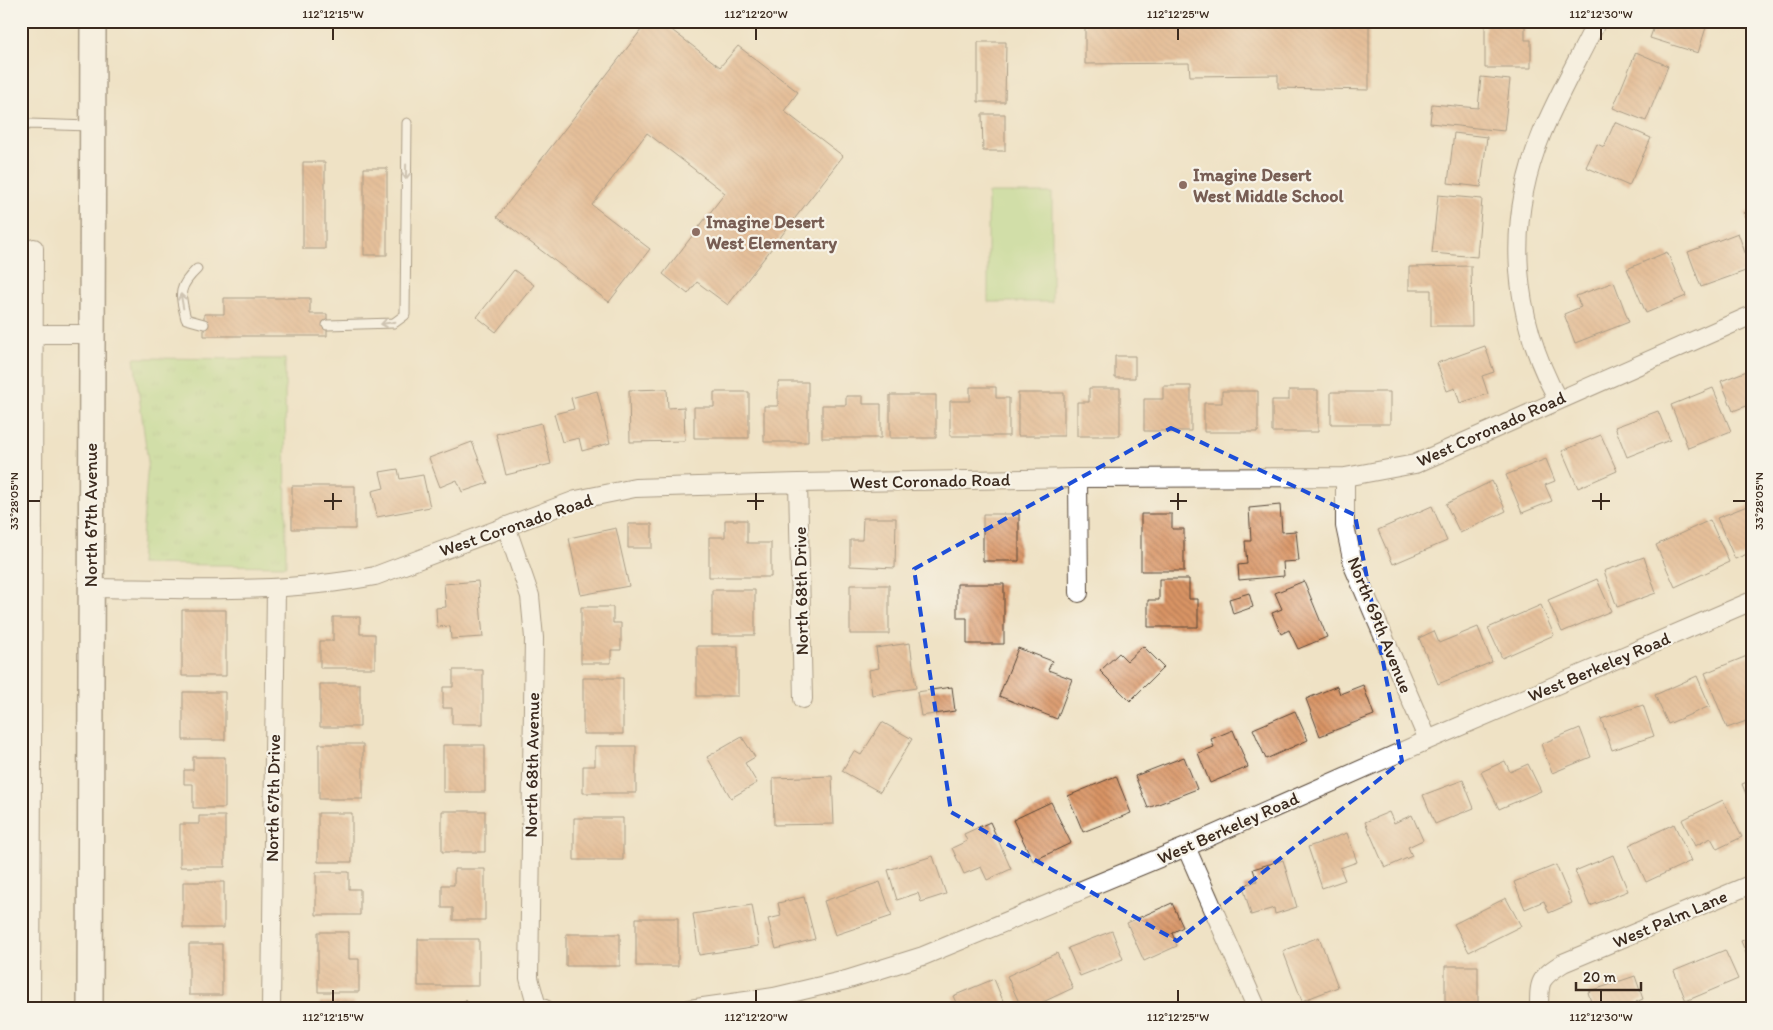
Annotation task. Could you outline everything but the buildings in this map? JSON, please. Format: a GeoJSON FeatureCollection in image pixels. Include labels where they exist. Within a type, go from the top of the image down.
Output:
{"type":"FeatureCollection","features":[{"type":"Feature","properties":{"kind":"main road","name":"North 67th Avenue"},"geometry":{"type":"LineString","coordinates":[[90,1009],[93,21]]}},
{"type":"Feature","properties":{"kind":"street"},"geometry":{"type":"LineString","coordinates":[[1558,400],[1543,371],[1521,294],[1517,243],[1521,202],[1542,134],[1597,21]]}},
{"type":"Feature","properties":{"kind":"street"},"geometry":{"type":"LineString","coordinates":[[31,1009],[28,334],[34,248]]}},
{"type":"Feature","properties":{"kind":"street","name":"West Coronado Road"},"geometry":{"type":"LineString","coordinates":[[91,588],[276,588],[345,582],[375,576],[576,500],[635,488],[1078,478],[1344,477],[1415,464],[1752,315]]}},
{"type":"Feature","properties":{"kind":"street"},"geometry":{"type":"LineString","coordinates":[[28,334],[92,334]]}},
{"type":"Feature","properties":{"kind":"street","name":"North 69th Avenue"},"geometry":{"type":"LineString","coordinates":[[1344,477],[1345,526],[1354,568],[1428,740]]}},
{"type":"Feature","properties":{"kind":"street"},"geometry":{"type":"LineString","coordinates":[[1078,478],[1079,593]]}},
{"type":"Feature","properties":{"kind":"street","name":"North 68th Drive"},"geometry":{"type":"LineString","coordinates":[[798,483],[803,699]]}},
{"type":"Feature","properties":{"kind":"street","name":"North 68th Avenue"},"geometry":{"type":"LineString","coordinates":[[506,526],[530,596],[534,638],[529,978],[541,1008]]}},
{"type":"Feature","properties":{"kind":"street","name":"North 67th Drive"},"geometry":{"type":"LineString","coordinates":[[271,1009],[276,588]]}},
{"type":"Feature","properties":{"kind":"street","name":"West Berkeley Road"},"geometry":{"type":"LineString","coordinates":[[689,1009],[774,997],[846,980],[923,956],[1186,847],[1428,740],[1752,601]]}},
{"type":"Feature","properties":{"kind":"street"},"geometry":{"type":"LineString","coordinates":[[1186,847],[1257,1009]]}},
{"type":"Feature","properties":{"kind":"street","name":"West Palm Lane"},"geometry":{"type":"LineString","coordinates":[[1539,1009],[1539,985],[1549,972],[1563,963],[1752,884]]}},
{"type":"Feature","properties":{"kind":"lane"},"geometry":{"type":"LineString","coordinates":[[327,325],[394,323],[405,315],[407,123]]}},
{"type":"Feature","properties":{"kind":"lane"},"geometry":{"type":"LineString","coordinates":[[21,128],[29,124],[93,127]]}},
{"type":"Feature","properties":{"kind":"lane"},"geometry":{"type":"LineString","coordinates":[[197,269],[186,279],[180,294],[186,319],[204,324]]}},
{"type":"Feature","properties":{"kind":"highlighted area"},"geometry":{"type":"Polygon","coordinates":[[[1171,428],[1355,515],[1402,761],[1177,941],[951,812],[914,569],[1171,428]]]}},
{"type":"Feature","properties":{"kind":"green space"},"geometry":{"type":"Polygon","coordinates":[[[988,193],[1052,193],[1052,302],[988,302],[988,193]]]}},
{"type":"Feature","properties":{"kind":"green space"},"geometry":{"type":"Polygon","coordinates":[[[134,358],[285,359],[286,566],[140,564],[148,462],[134,358]]]}},
{"type":"Feature","properties":{"kind":"place","name":"Imagine Desert West Middle School"},"geometry":{"type":"Point","coordinates":[1183,185]}},
{"type":"Feature","properties":{"kind":"place","name":"Imagine Desert West Elementary"},"geometry":{"type":"Point","coordinates":[696,232]}}]}
